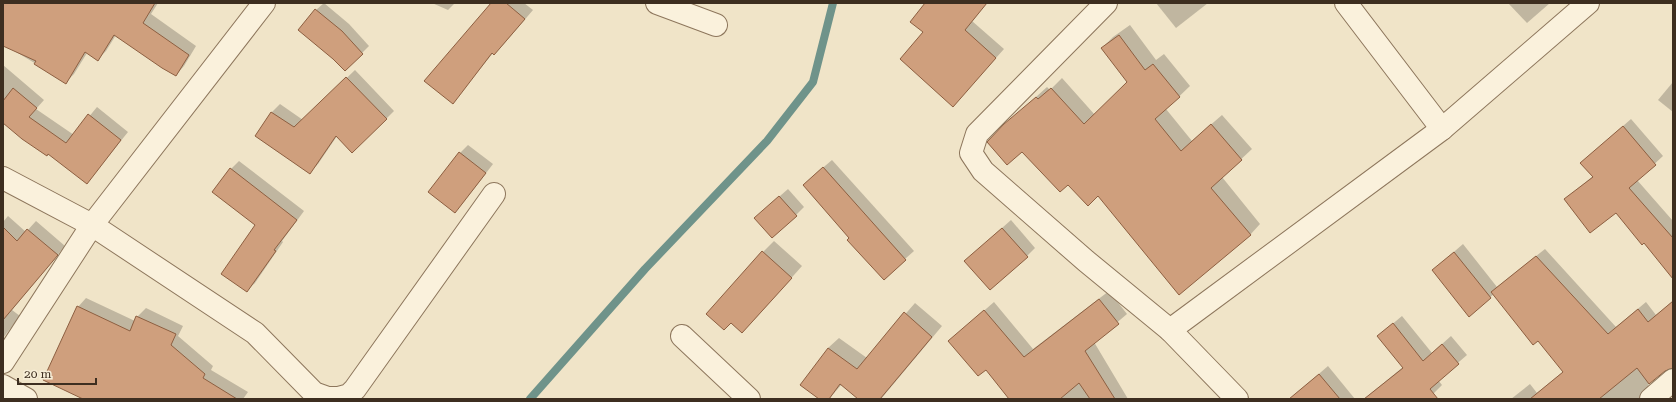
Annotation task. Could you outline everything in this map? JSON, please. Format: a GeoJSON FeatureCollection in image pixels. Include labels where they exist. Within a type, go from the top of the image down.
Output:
{"type":"FeatureCollection","features":[{"type":"Feature","properties":{"kind":"street"},"geometry":{"type":"LineString","coordinates":[[3,362],[92,224],[264,3]]}},
{"type":"Feature","properties":{"kind":"street"},"geometry":{"type":"LineString","coordinates":[[657,3],[716,24]]}},
{"type":"Feature","properties":{"kind":"street"},"geometry":{"type":"LineString","coordinates":[[1106,3],[977,134],[971,153],[983,171],[1170,330],[1237,399]]}},
{"type":"Feature","properties":{"kind":"street"},"geometry":{"type":"LineString","coordinates":[[1346,3],[1442,130]]}},
{"type":"Feature","properties":{"kind":"street"},"geometry":{"type":"LineString","coordinates":[[1170,330],[1442,130],[1588,3]]}},
{"type":"Feature","properties":{"kind":"street"},"geometry":{"type":"LineString","coordinates":[[3,178],[92,224],[255,333],[314,393],[328,398],[348,396],[355,389],[494,194]]}},
{"type":"Feature","properties":{"kind":"street"},"geometry":{"type":"LineString","coordinates":[[682,336],[749,399]]}},
{"type":"Feature","properties":{"kind":"street"},"geometry":{"type":"LineString","coordinates":[[1651,399],[1673,380]]}},
{"type":"Feature","properties":{"kind":"street"},"geometry":{"type":"LineString","coordinates":[[3,386],[26,399]]}},
{"type":"Feature","properties":{"kind":"building"},"geometry":{"type":"Polygon","coordinates":[[[3,3],[155,3],[143,23],[189,55],[176,76],[114,35],[98,61],[85,52],[66,84],[34,64],[36,61],[3,46],[3,3]]]}},
{"type":"Feature","properties":{"kind":"building"},"geometry":{"type":"Polygon","coordinates":[[[491,3],[506,3],[525,19],[494,55],[492,53],[453,104],[424,81],[491,3]]]}},
{"type":"Feature","properties":{"kind":"building"},"geometry":{"type":"Polygon","coordinates":[[[925,3],[987,3],[965,30],[996,58],[953,107],[900,59],[923,32],[910,22],[925,3]]]}},
{"type":"Feature","properties":{"kind":"building"},"geometry":{"type":"Polygon","coordinates":[[[315,9],[342,31],[363,54],[345,71],[298,30],[315,9]]]}},
{"type":"Feature","properties":{"kind":"building"},"geometry":{"type":"Polygon","coordinates":[[[1119,35],[1145,70],[1153,64],[1180,97],[1155,119],[1181,151],[1211,124],[1242,160],[1211,188],[1251,235],[1179,295],[1098,196],[1088,206],[1068,185],[1060,192],[1022,152],[1007,165],[987,142],[1004,124],[1036,97],[1038,99],[1051,88],[1084,124],[1127,82],[1101,48],[1119,35]]]}},
{"type":"Feature","properties":{"kind":"building"},"geometry":{"type":"Polygon","coordinates":[[[346,77],[387,119],[352,153],[336,136],[310,174],[255,136],[271,112],[294,127],[346,77]]]}},
{"type":"Feature","properties":{"kind":"building"},"geometry":{"type":"Polygon","coordinates":[[[13,88],[37,108],[29,117],[66,143],[88,114],[121,140],[87,184],[48,154],[47,156],[22,139],[3,123],[3,101],[13,88]]]}},
{"type":"Feature","properties":{"kind":"building"},"geometry":{"type":"Polygon","coordinates":[[[1623,126],[1656,165],[1629,188],[1673,238],[1673,279],[1644,243],[1642,245],[1616,213],[1590,233],[1564,199],[1593,177],[1580,163],[1623,126]]]}},
{"type":"Feature","properties":{"kind":"building"},"geometry":{"type":"Polygon","coordinates":[[[459,152],[486,173],[455,213],[428,192],[459,152]]]}},
{"type":"Feature","properties":{"kind":"building"},"geometry":{"type":"Polygon","coordinates":[[[823,167],[906,260],[884,280],[847,240],[849,238],[803,185],[823,167]]]}},
{"type":"Feature","properties":{"kind":"building"},"geometry":{"type":"Polygon","coordinates":[[[230,168],[297,220],[274,250],[276,251],[247,292],[221,274],[255,225],[212,192],[230,168]]]}},
{"type":"Feature","properties":{"kind":"building"},"geometry":{"type":"Polygon","coordinates":[[[779,196],[797,216],[772,238],[754,218],[779,196]]]}},
{"type":"Feature","properties":{"kind":"building"},"geometry":{"type":"Polygon","coordinates":[[[3,227],[17,241],[27,229],[58,255],[3,320],[3,227]]]}},
{"type":"Feature","properties":{"kind":"building"},"geometry":{"type":"Polygon","coordinates":[[[1002,228],[1028,257],[990,290],[964,261],[1002,228]]]}},
{"type":"Feature","properties":{"kind":"building"},"geometry":{"type":"Polygon","coordinates":[[[762,251],[792,278],[742,333],[731,323],[724,330],[706,314],[762,251]]]}},
{"type":"Feature","properties":{"kind":"building"},"geometry":{"type":"Polygon","coordinates":[[[1454,252],[1491,298],[1469,317],[1432,270],[1454,252]]]}},
{"type":"Feature","properties":{"kind":"building"},"geometry":{"type":"Polygon","coordinates":[[[1536,256],[1608,334],[1638,309],[1648,322],[1673,301],[1673,368],[1665,371],[1649,384],[1637,368],[1599,399],[1530,399],[1563,372],[1538,341],[1533,345],[1491,292],[1536,256]]]}},
{"type":"Feature","properties":{"kind":"building"},"geometry":{"type":"Polygon","coordinates":[[[1099,299],[1119,324],[1085,351],[1115,399],[1090,399],[1079,383],[1060,399],[1009,399],[986,370],[978,376],[948,341],[984,310],[1024,357],[1099,299]]]}},
{"type":"Feature","properties":{"kind":"building"},"geometry":{"type":"Polygon","coordinates":[[[77,306],[130,331],[136,316],[176,334],[171,345],[205,374],[203,378],[237,399],[83,399],[43,380],[77,306]]]}},
{"type":"Feature","properties":{"kind":"building"},"geometry":{"type":"Polygon","coordinates":[[[904,312],[932,337],[880,399],[858,399],[840,384],[829,399],[819,399],[800,385],[828,348],[857,369],[904,312]]]}},
{"type":"Feature","properties":{"kind":"building"},"geometry":{"type":"Polygon","coordinates":[[[1393,323],[1423,361],[1442,344],[1459,364],[1430,389],[1438,399],[1364,399],[1403,368],[1377,336],[1393,323]]]}},
{"type":"Feature","properties":{"kind":"building"},"geometry":{"type":"Polygon","coordinates":[[[1319,374],[1340,399],[1289,399],[1319,374]]]}},
{"type":"Feature","properties":{"kind":"waterway"},"geometry":{"type":"LineString","coordinates":[[530,399],[645,269],[767,141],[813,82],[833,3]]}}]}
